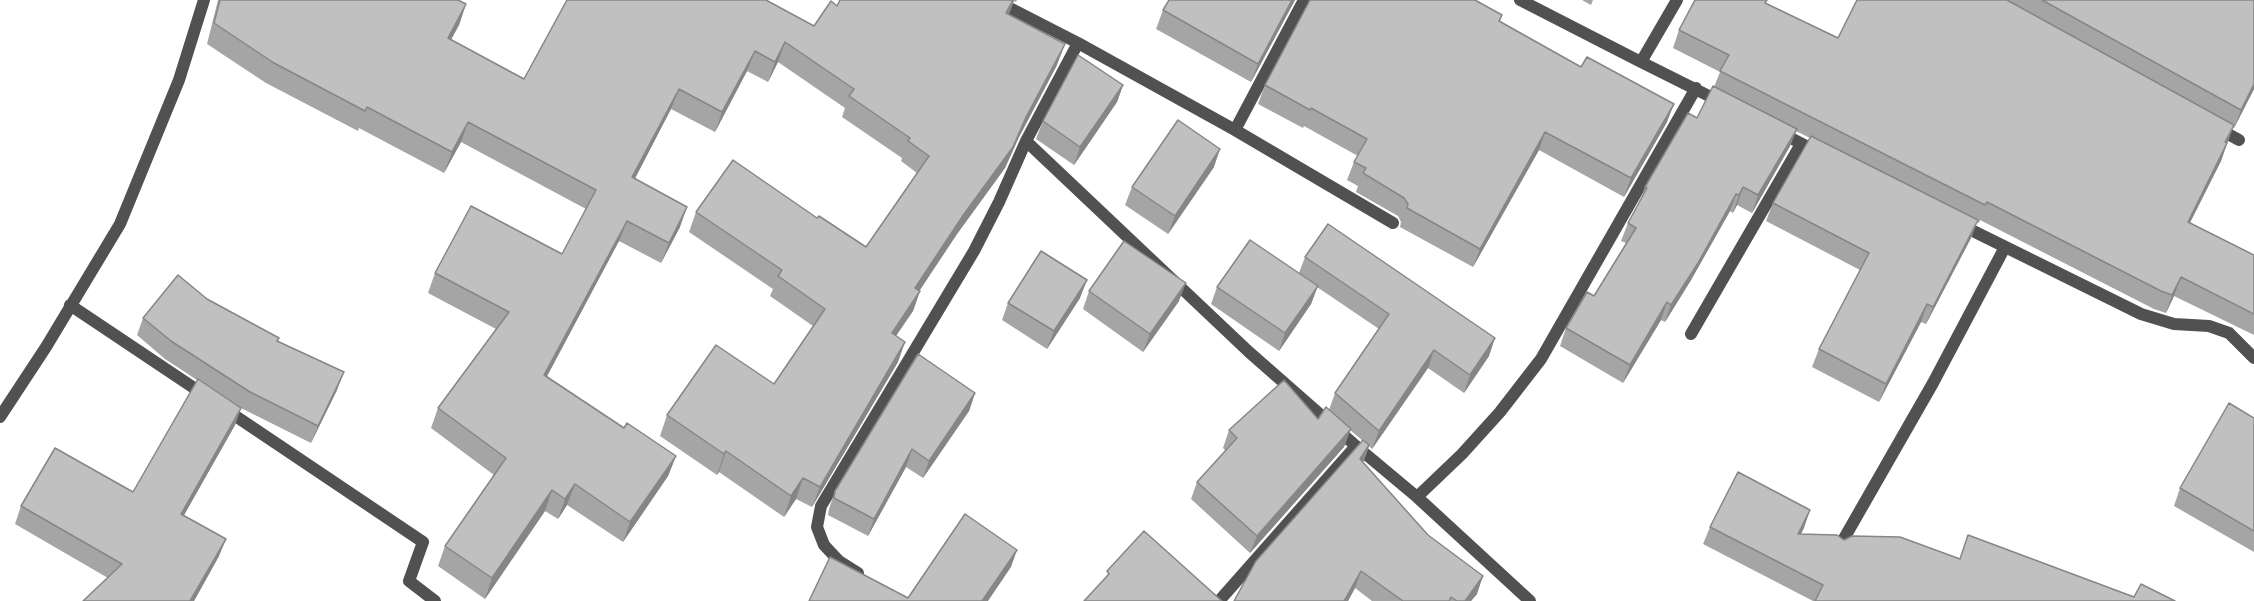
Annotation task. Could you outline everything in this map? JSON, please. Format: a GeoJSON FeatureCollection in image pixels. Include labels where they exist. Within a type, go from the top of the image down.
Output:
{"type":"FeatureCollection","features":[{"type":"Feature","properties":{"kind":"street"},"geometry":{"type":"LineString","coordinates":[[0,417],[46,347],[120,224],[179,80],[204,0]]}},
{"type":"Feature","properties":{"kind":"street"},"geometry":{"type":"LineString","coordinates":[[994,0],[1078,43],[1235,130],[1393,223]]}},
{"type":"Feature","properties":{"kind":"street"},"geometry":{"type":"LineString","coordinates":[[1235,130],[1304,0]]}},
{"type":"Feature","properties":{"kind":"street"},"geometry":{"type":"LineString","coordinates":[[1520,0],[1727,105]]}},
{"type":"Feature","properties":{"kind":"street"},"geometry":{"type":"LineString","coordinates":[[1641,62],[1677,0]]}},
{"type":"Feature","properties":{"kind":"street"},"geometry":{"type":"LineString","coordinates":[[872,582],[839,561],[824,545],[817,527],[821,506],[974,251],[1026,141],[1078,43]]}},
{"type":"Feature","properties":{"kind":"street"},"geometry":{"type":"LineString","coordinates":[[1417,497],[1449,467],[1500,412],[1541,359],[1696,88]]}},
{"type":"Feature","properties":{"kind":"street"},"geometry":{"type":"LineString","coordinates":[[2208,123],[2239,140]]}},
{"type":"Feature","properties":{"kind":"street"},"geometry":{"type":"LineString","coordinates":[[1769,127],[1828,157]]}},
{"type":"Feature","properties":{"kind":"street"},"geometry":{"type":"LineString","coordinates":[[1026,141],[1249,352],[1417,497],[1530,601]]}},
{"type":"Feature","properties":{"kind":"street"},"geometry":{"type":"LineString","coordinates":[[1691,334],[1801,144]]}},
{"type":"Feature","properties":{"kind":"street"},"geometry":{"type":"LineString","coordinates":[[1953,221],[2141,314],[2174,324],[2209,326],[2229,333],[2254,357]]}},
{"type":"Feature","properties":{"kind":"street"},"geometry":{"type":"LineString","coordinates":[[1838,549],[1933,383],[2005,247]]}},
{"type":"Feature","properties":{"kind":"street"},"geometry":{"type":"LineString","coordinates":[[70,305],[423,542],[409,580],[435,601]]}},
{"type":"Feature","properties":{"kind":"street"},"geometry":{"type":"LineString","coordinates":[[1219,601],[1356,446]]}},
{"type":"Feature","properties":{"kind":"building"},"geometry":{"type":"Polygon","coordinates":[[[220,0],[458,0],[466,4],[448,38],[524,79],[567,0],[766,0],[814,26],[831,1],[837,6],[840,0],[1013,0],[1006,13],[1065,44],[1026,117],[1013,147],[964,214],[915,288],[920,291],[892,333],[905,342],[820,487],[803,478],[791,496],[726,451],[724,454],[667,415],[716,345],[774,384],[825,309],[778,276],[782,270],[696,212],[733,160],[817,218],[819,216],[866,247],[929,156],[908,141],[910,138],[849,96],[854,89],[785,42],[775,62],[755,51],[722,112],[679,89],[632,177],[687,207],[669,243],[627,221],[544,375],[624,428],[627,423],[676,456],[630,522],[575,484],[565,499],[552,490],[492,578],[445,546],[506,458],[438,408],[509,312],[435,273],[471,206],[562,254],[596,190],[468,122],[452,152],[367,107],[365,111],[274,63],[214,23],[220,0]]]}},
{"type":"Feature","properties":{"kind":"building"},"geometry":{"type":"Polygon","coordinates":[[[1169,0],[1292,0],[1258,64],[1163,10],[1169,0]]]}},
{"type":"Feature","properties":{"kind":"building"},"geometry":{"type":"Polygon","coordinates":[[[1310,0],[1475,0],[1502,15],[1499,21],[1581,67],[1587,57],[1674,104],[1631,178],[1545,132],[1480,249],[1407,208],[1408,204],[1404,198],[1363,173],[1366,168],[1354,162],[1367,139],[1265,85],[1310,0]]]}},
{"type":"Feature","properties":{"kind":"building"},"geometry":{"type":"Polygon","coordinates":[[[1695,0],[1767,0],[1765,3],[1838,38],[1857,0],[2007,0],[2234,125],[2188,222],[2254,255],[2254,314],[2181,277],[2172,295],[2161,291],[1987,202],[1985,205],[1720,71],[1729,55],[1679,30],[1695,0]]]}},
{"type":"Feature","properties":{"kind":"building"},"geometry":{"type":"Polygon","coordinates":[[[2042,0],[2254,0],[2254,84],[2241,110],[2042,0]]]}},
{"type":"Feature","properties":{"kind":"building"},"geometry":{"type":"Polygon","coordinates":[[[1078,55],[1123,85],[1080,147],[1043,121],[1078,55]]]}},
{"type":"Feature","properties":{"kind":"building"},"geometry":{"type":"Polygon","coordinates":[[[1713,86],[1797,129],[1758,195],[1743,187],[1739,195],[1736,194],[1698,263],[1671,305],[1667,302],[1630,365],[1566,328],[1587,292],[1594,296],[1636,228],[1628,223],[1647,188],[1645,187],[1688,113],[1697,118],[1713,86]]]}},
{"type":"Feature","properties":{"kind":"building"},"geometry":{"type":"Polygon","coordinates":[[[1178,120],[1220,149],[1175,216],[1132,187],[1178,120]]]}},
{"type":"Feature","properties":{"kind":"building"},"geometry":{"type":"Polygon","coordinates":[[[1811,136],[1978,220],[1933,307],[1927,304],[1886,384],[1819,349],[1869,253],[1773,203],[1811,136]]]}},
{"type":"Feature","properties":{"kind":"building"},"geometry":{"type":"Polygon","coordinates":[[[1328,224],[1495,338],[1470,375],[1434,350],[1379,431],[1335,393],[1389,314],[1305,257],[1328,224]]]}},
{"type":"Feature","properties":{"kind":"building"},"geometry":{"type":"Polygon","coordinates":[[[1250,240],[1318,286],[1285,333],[1217,287],[1250,240]]]}},
{"type":"Feature","properties":{"kind":"building"},"geometry":{"type":"Polygon","coordinates":[[[1124,241],[1186,283],[1150,334],[1089,291],[1124,241]]]}},
{"type":"Feature","properties":{"kind":"building"},"geometry":{"type":"Polygon","coordinates":[[[1041,251],[1087,280],[1054,331],[1008,303],[1041,251]]]}},
{"type":"Feature","properties":{"kind":"building"},"geometry":{"type":"Polygon","coordinates":[[[178,275],[207,299],[279,338],[277,341],[344,372],[318,426],[250,392],[171,341],[143,318],[178,275]]]}},
{"type":"Feature","properties":{"kind":"building"},"geometry":{"type":"Polygon","coordinates":[[[918,354],[975,393],[929,461],[912,449],[874,519],[834,498],[835,491],[918,354]]]}},
{"type":"Feature","properties":{"kind":"building"},"geometry":{"type":"Polygon","coordinates":[[[198,379],[241,408],[181,514],[226,539],[190,601],[83,601],[122,564],[21,506],[55,448],[133,492],[198,379]]]}},
{"type":"Feature","properties":{"kind":"building"},"geometry":{"type":"Polygon","coordinates":[[[1284,380],[1318,419],[1326,407],[1351,429],[1257,536],[1197,482],[1237,438],[1229,430],[1284,380]]]}},
{"type":"Feature","properties":{"kind":"building"},"geometry":{"type":"Polygon","coordinates":[[[2229,403],[2254,418],[2254,531],[2180,488],[2229,403]]]}},
{"type":"Feature","properties":{"kind":"building"},"geometry":{"type":"Polygon","coordinates":[[[1363,440],[1369,445],[1360,459],[1428,535],[1483,576],[1465,601],[1457,601],[1451,597],[1449,601],[1403,601],[1361,571],[1344,601],[1234,601],[1256,561],[1363,440]]]}},
{"type":"Feature","properties":{"kind":"building"},"geometry":{"type":"Polygon","coordinates":[[[1738,472],[1810,510],[1798,534],[1837,535],[1844,540],[1852,536],[1900,537],[1960,559],[1968,535],[2134,597],[2141,584],[2175,601],[1815,601],[1823,585],[1710,527],[1738,472]]]}},
{"type":"Feature","properties":{"kind":"building"},"geometry":{"type":"Polygon","coordinates":[[[965,514],[1017,550],[982,601],[809,601],[830,557],[908,598],[965,514]]]}},
{"type":"Feature","properties":{"kind":"building"},"geometry":{"type":"Polygon","coordinates":[[[1144,531],[1222,601],[1084,601],[1109,574],[1107,571],[1144,531]]]}}]}
